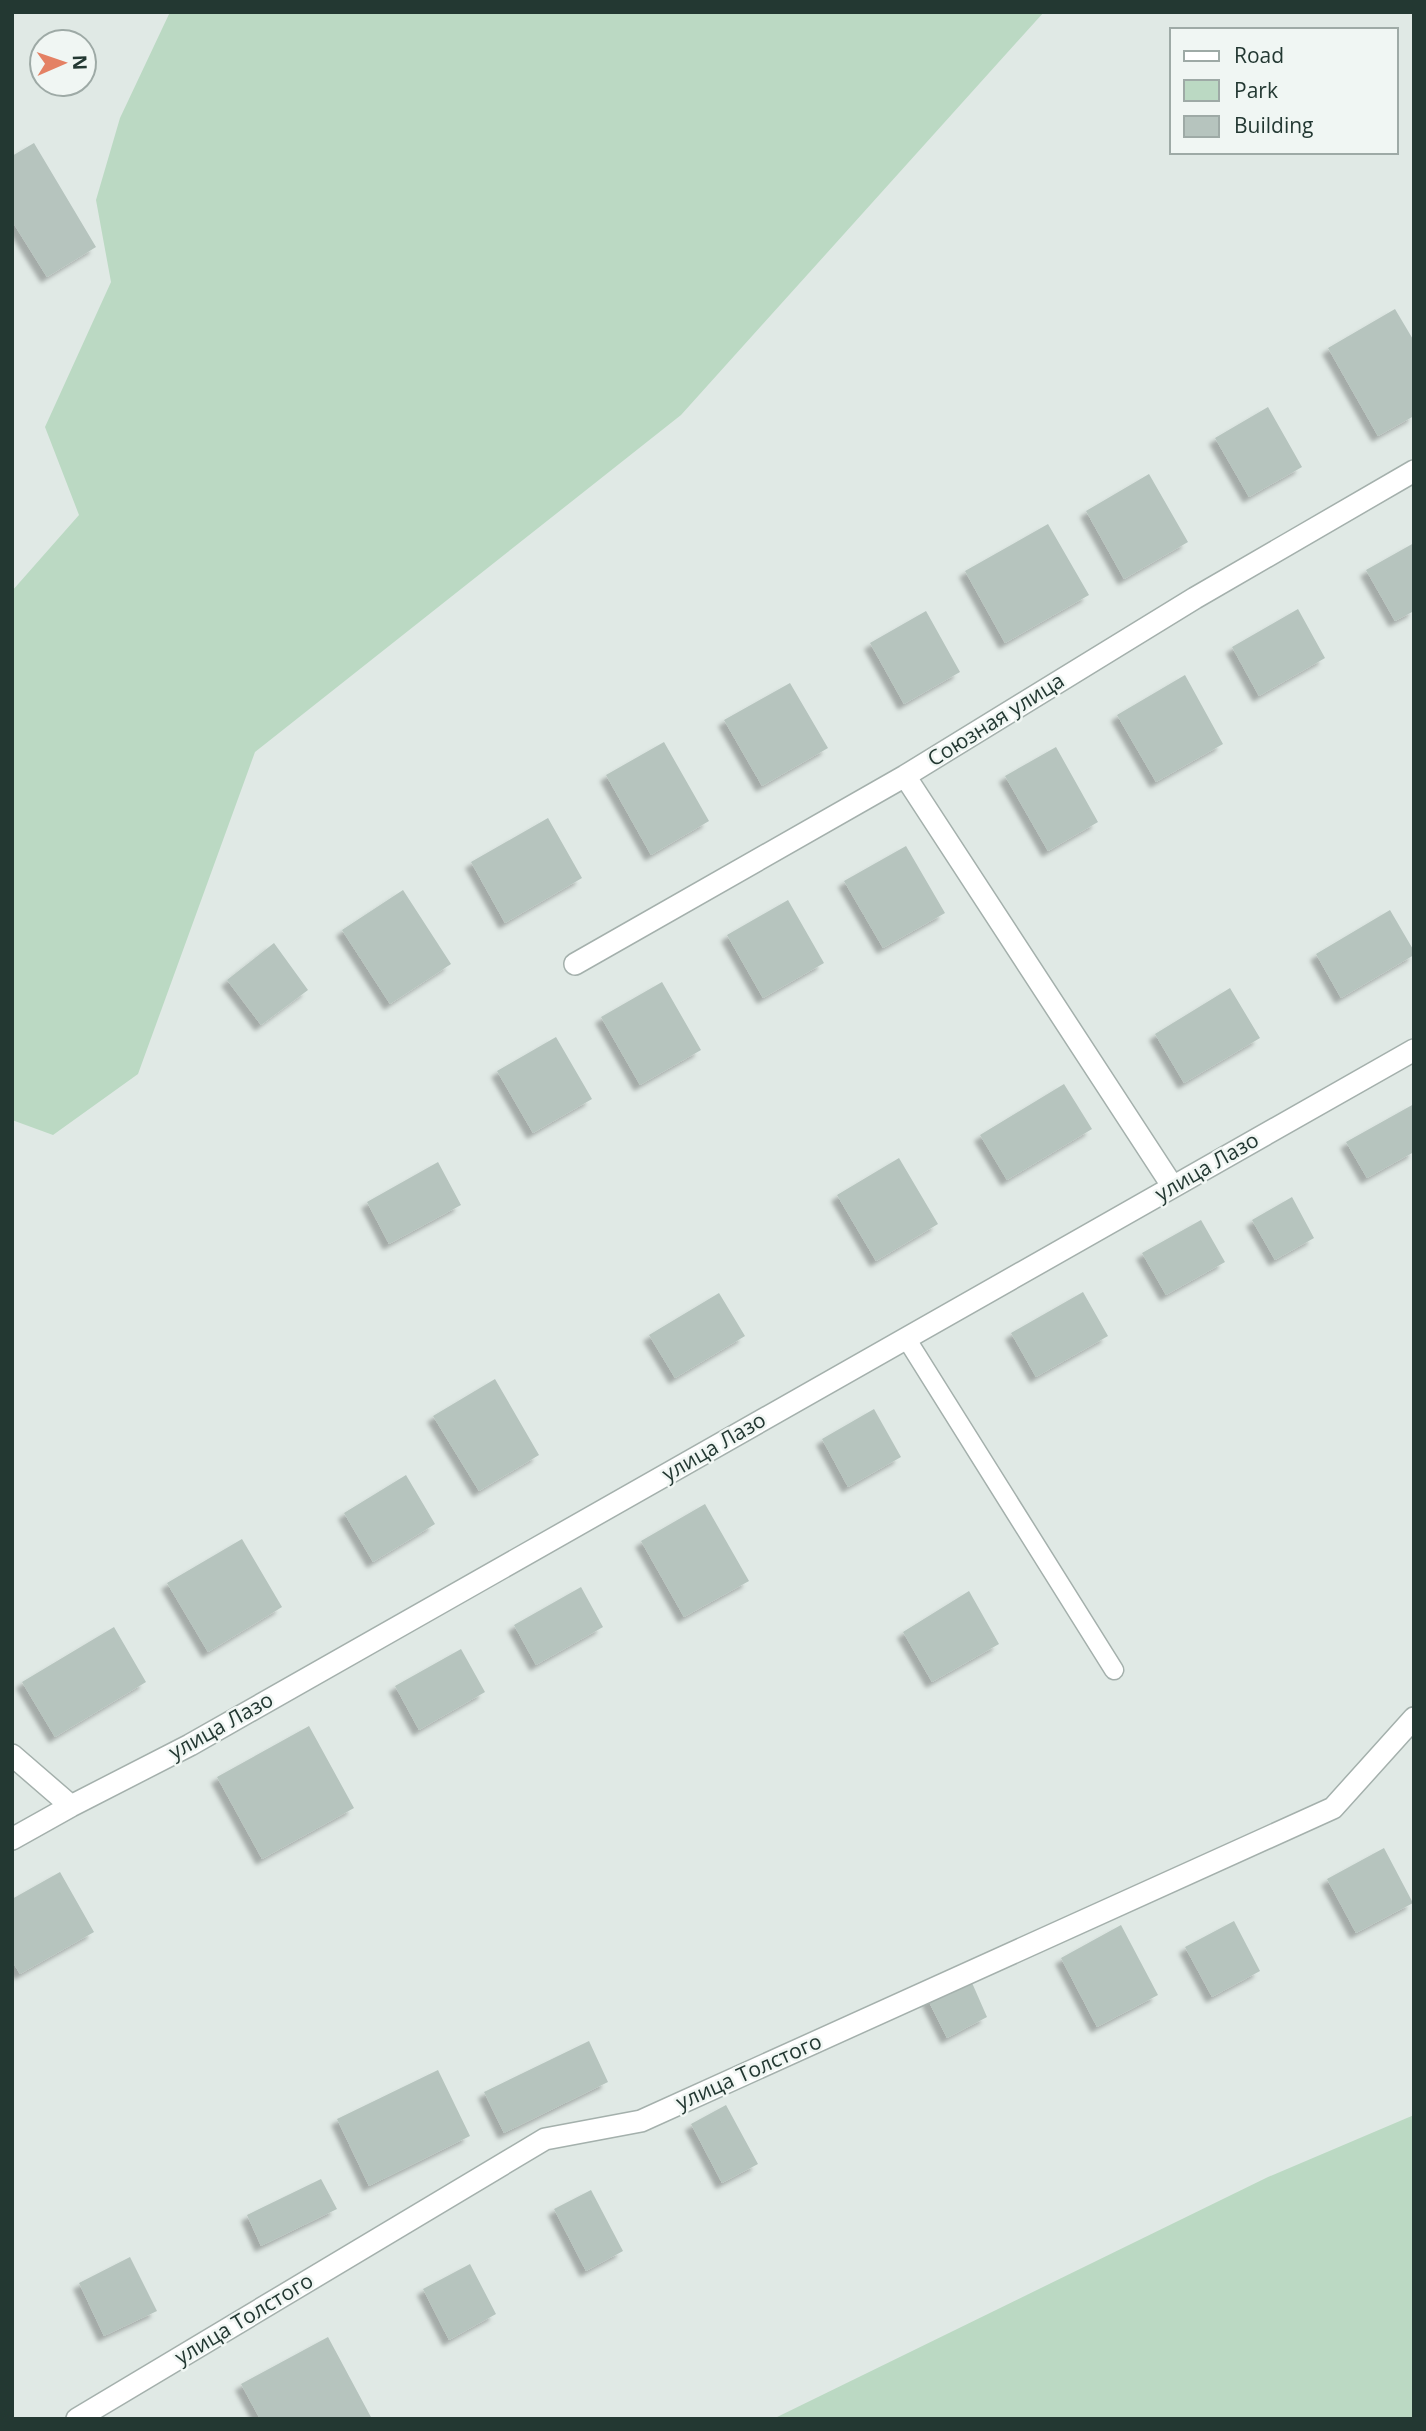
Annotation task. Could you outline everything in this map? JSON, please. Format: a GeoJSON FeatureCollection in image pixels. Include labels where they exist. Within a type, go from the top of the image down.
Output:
{"type":"FeatureCollection","features":[{"type":"Feature","properties":{"kind":"street","name":"Союзная улица"},"geometry":{"type":"LineString","coordinates":[[575,964],[905,776],[1195,598],[1414,471]]}},
{"type":"Feature","properties":{"kind":"street"},"geometry":{"type":"LineString","coordinates":[[905,776],[1172,1187]]}},
{"type":"Feature","properties":{"kind":"street","name":"улица Лазо"},"geometry":{"type":"LineString","coordinates":[[12,1839],[190,1745],[1414,1050]]}},
{"type":"Feature","properties":{"kind":"street","name":"улица Толстого"},"geometry":{"type":"LineString","coordinates":[[77,2419],[545,2139],[641,2121],[1333,1808],[1414,1718]]}},
{"type":"Feature","properties":{"kind":"street"},"geometry":{"type":"LineString","coordinates":[[12,1755],[71,1806]]}},
{"type":"Feature","properties":{"kind":"lane"},"geometry":{"type":"LineString","coordinates":[[906,1338],[1114,1670]]}},
{"type":"Feature","properties":{"kind":"green space"},"geometry":{"type":"Polygon","coordinates":[[[170,12],[1044,12],[681,415],[255,752],[138,1074],[53,1135],[12,1120],[12,591],[79,515],[45,427],[111,282],[96,200],[120,118],[170,12]]]}},
{"type":"Feature","properties":{"kind":"green space"},"geometry":{"type":"Polygon","coordinates":[[[1414,2115],[1414,2419],[773,2419],[1268,2177],[1414,2115]]]}},
{"type":"Feature","properties":{"kind":"building"},"geometry":{"type":"Polygon","coordinates":[[[34,143],[96,247],[47,277],[12,221],[12,156],[34,143]]]}},
{"type":"Feature","properties":{"kind":"building"},"geometry":{"type":"Polygon","coordinates":[[[1395,309],[1414,341],[1414,416],[1378,436],[1328,348],[1395,309]]]}},
{"type":"Feature","properties":{"kind":"building"},"geometry":{"type":"Polygon","coordinates":[[[1268,407],[1302,467],[1249,497],[1215,438],[1268,407]]]}},
{"type":"Feature","properties":{"kind":"building"},"geometry":{"type":"Polygon","coordinates":[[[1149,474],[1188,542],[1124,579],[1086,511],[1149,474]]]}},
{"type":"Feature","properties":{"kind":"building"},"geometry":{"type":"Polygon","coordinates":[[[1048,524],[1089,595],[1005,643],[965,571],[1048,524]]]}},
{"type":"Feature","properties":{"kind":"building"},"geometry":{"type":"Polygon","coordinates":[[[1414,543],[1414,611],[1395,621],[1366,570],[1414,543]]]}},
{"type":"Feature","properties":{"kind":"building"},"geometry":{"type":"Polygon","coordinates":[[[1298,609],[1325,658],[1259,696],[1232,647],[1298,609]]]}},
{"type":"Feature","properties":{"kind":"building"},"geometry":{"type":"Polygon","coordinates":[[[926,611],[960,672],[904,704],[870,643],[926,611]]]}},
{"type":"Feature","properties":{"kind":"building"},"geometry":{"type":"Polygon","coordinates":[[[1185,675],[1223,744],[1156,782],[1117,715],[1185,675]]]}},
{"type":"Feature","properties":{"kind":"building"},"geometry":{"type":"Polygon","coordinates":[[[790,683],[828,748],[762,786],[724,720],[790,683]]]}},
{"type":"Feature","properties":{"kind":"building"},"geometry":{"type":"Polygon","coordinates":[[[664,742],[709,821],[651,855],[606,775],[664,742]]]}},
{"type":"Feature","properties":{"kind":"building"},"geometry":{"type":"Polygon","coordinates":[[[1056,747],[1098,822],[1048,851],[1005,776],[1056,747]]]}},
{"type":"Feature","properties":{"kind":"building"},"geometry":{"type":"Polygon","coordinates":[[[548,818],[582,878],[505,923],[471,862],[548,818]]]}},
{"type":"Feature","properties":{"kind":"building"},"geometry":{"type":"Polygon","coordinates":[[[906,846],[945,913],[883,948],[844,881],[906,846]]]}},
{"type":"Feature","properties":{"kind":"building"},"geometry":{"type":"Polygon","coordinates":[[[403,890],[451,964],[390,1004],[342,930],[403,890]]]}},
{"type":"Feature","properties":{"kind":"building"},"geometry":{"type":"Polygon","coordinates":[[[788,900],[824,963],[763,998],[727,935],[788,900]]]}},
{"type":"Feature","properties":{"kind":"building"},"geometry":{"type":"Polygon","coordinates":[[[1390,910],[1414,955],[1341,998],[1316,954],[1390,910]]]}},
{"type":"Feature","properties":{"kind":"building"},"geometry":{"type":"Polygon","coordinates":[[[274,943],[308,990],[261,1025],[227,980],[274,943]]]}},
{"type":"Feature","properties":{"kind":"building"},"geometry":{"type":"Polygon","coordinates":[[[662,982],[701,1050],[640,1085],[601,1017],[662,982]]]}},
{"type":"Feature","properties":{"kind":"building"},"geometry":{"type":"Polygon","coordinates":[[[1230,988],[1260,1038],[1184,1083],[1155,1034],[1230,988]]]}},
{"type":"Feature","properties":{"kind":"building"},"geometry":{"type":"Polygon","coordinates":[[[556,1037],[592,1099],[533,1133],[497,1071],[556,1037]]]}},
{"type":"Feature","properties":{"kind":"building"},"geometry":{"type":"Polygon","coordinates":[[[1064,1084],[1092,1129],[1007,1180],[980,1135],[1064,1084]]]}},
{"type":"Feature","properties":{"kind":"building"},"geometry":{"type":"Polygon","coordinates":[[[1414,1104],[1414,1152],[1367,1178],[1346,1142],[1414,1104]]]}},
{"type":"Feature","properties":{"kind":"building"},"geometry":{"type":"Polygon","coordinates":[[[899,1158],[938,1224],[876,1261],[837,1195],[899,1158]]]}},
{"type":"Feature","properties":{"kind":"building"},"geometry":{"type":"Polygon","coordinates":[[[438,1162],[461,1205],[389,1244],[367,1202],[438,1162]]]}},
{"type":"Feature","properties":{"kind":"building"},"geometry":{"type":"Polygon","coordinates":[[[1292,1197],[1314,1238],[1275,1260],[1252,1220],[1292,1197]]]}},
{"type":"Feature","properties":{"kind":"building"},"geometry":{"type":"Polygon","coordinates":[[[1201,1220],[1225,1262],[1166,1295],[1142,1253],[1201,1220]]]}},
{"type":"Feature","properties":{"kind":"building"},"geometry":{"type":"Polygon","coordinates":[[[1083,1292],[1108,1336],[1036,1377],[1011,1333],[1083,1292]]]}},
{"type":"Feature","properties":{"kind":"building"},"geometry":{"type":"Polygon","coordinates":[[[719,1293],[745,1336],[675,1378],[649,1335],[719,1293]]]}},
{"type":"Feature","properties":{"kind":"building"},"geometry":{"type":"Polygon","coordinates":[[[495,1379],[539,1455],[479,1491],[433,1416],[495,1379]]]}},
{"type":"Feature","properties":{"kind":"building"},"geometry":{"type":"Polygon","coordinates":[[[874,1409],[901,1457],[848,1487],[822,1439],[874,1409]]]}},
{"type":"Feature","properties":{"kind":"building"},"geometry":{"type":"Polygon","coordinates":[[[406,1475],[435,1524],[373,1562],[344,1513],[406,1475]]]}},
{"type":"Feature","properties":{"kind":"building"},"geometry":{"type":"Polygon","coordinates":[[[705,1504],[749,1581],[684,1617],[641,1541],[705,1504]]]}},
{"type":"Feature","properties":{"kind":"building"},"geometry":{"type":"Polygon","coordinates":[[[242,1539],[282,1607],[208,1652],[167,1583],[242,1539]]]}},
{"type":"Feature","properties":{"kind":"building"},"geometry":{"type":"Polygon","coordinates":[[[581,1587],[603,1627],[536,1665],[514,1625],[581,1587]]]}},
{"type":"Feature","properties":{"kind":"building"},"geometry":{"type":"Polygon","coordinates":[[[969,1591],[999,1644],[932,1682],[903,1632],[969,1591]]]}},
{"type":"Feature","properties":{"kind":"building"},"geometry":{"type":"Polygon","coordinates":[[[114,1627],[146,1682],[55,1737],[22,1682],[114,1627]]]}},
{"type":"Feature","properties":{"kind":"building"},"geometry":{"type":"Polygon","coordinates":[[[461,1649],[485,1692],[419,1730],[395,1686],[461,1649]]]}},
{"type":"Feature","properties":{"kind":"building"},"geometry":{"type":"Polygon","coordinates":[[[309,1726],[354,1808],[262,1859],[217,1777],[309,1726]]]}},
{"type":"Feature","properties":{"kind":"building"},"geometry":{"type":"Polygon","coordinates":[[[1384,1848],[1413,1903],[1356,1933],[1327,1879],[1384,1848]]]}},
{"type":"Feature","properties":{"kind":"building"},"geometry":{"type":"Polygon","coordinates":[[[60,1872],[94,1932],[20,1974],[12,1961],[12,1899],[60,1872]]]}},
{"type":"Feature","properties":{"kind":"building"},"geometry":{"type":"Polygon","coordinates":[[[1234,1921],[1260,1971],[1212,1997],[1185,1947],[1234,1921]]]}},
{"type":"Feature","properties":{"kind":"building"},"geometry":{"type":"Polygon","coordinates":[[[1121,1925],[1158,1995],[1097,2027],[1061,1958],[1121,1925]]]}},
{"type":"Feature","properties":{"kind":"building"},"geometry":{"type":"Polygon","coordinates":[[[969,1976],[987,2017],[947,2038],[927,1998],[969,1976]]]}},
{"type":"Feature","properties":{"kind":"building"},"geometry":{"type":"Polygon","coordinates":[[[589,2041],[608,2082],[504,2133],[484,2092],[589,2041]]]}},
{"type":"Feature","properties":{"kind":"building"},"geometry":{"type":"Polygon","coordinates":[[[438,2070],[470,2136],[369,2186],[337,2119],[438,2070]]]}},
{"type":"Feature","properties":{"kind":"building"},"geometry":{"type":"Polygon","coordinates":[[[726,2105],[758,2164],[722,2183],[691,2124],[726,2105]]]}},
{"type":"Feature","properties":{"kind":"building"},"geometry":{"type":"Polygon","coordinates":[[[321,2179],[337,2209],[261,2246],[247,2215],[321,2179]]]}},
{"type":"Feature","properties":{"kind":"building"},"geometry":{"type":"Polygon","coordinates":[[[591,2190],[623,2251],[586,2271],[554,2209],[591,2190]]]}},
{"type":"Feature","properties":{"kind":"building"},"geometry":{"type":"Polygon","coordinates":[[[130,2257],[157,2311],[104,2336],[79,2283],[130,2257]]]}},
{"type":"Feature","properties":{"kind":"building"},"geometry":{"type":"Polygon","coordinates":[[[470,2264],[496,2314],[449,2340],[423,2289],[470,2264]]]}},
{"type":"Feature","properties":{"kind":"building"},"geometry":{"type":"Polygon","coordinates":[[[328,2337],[372,2419],[260,2419],[241,2384],[328,2337]]]}}]}
